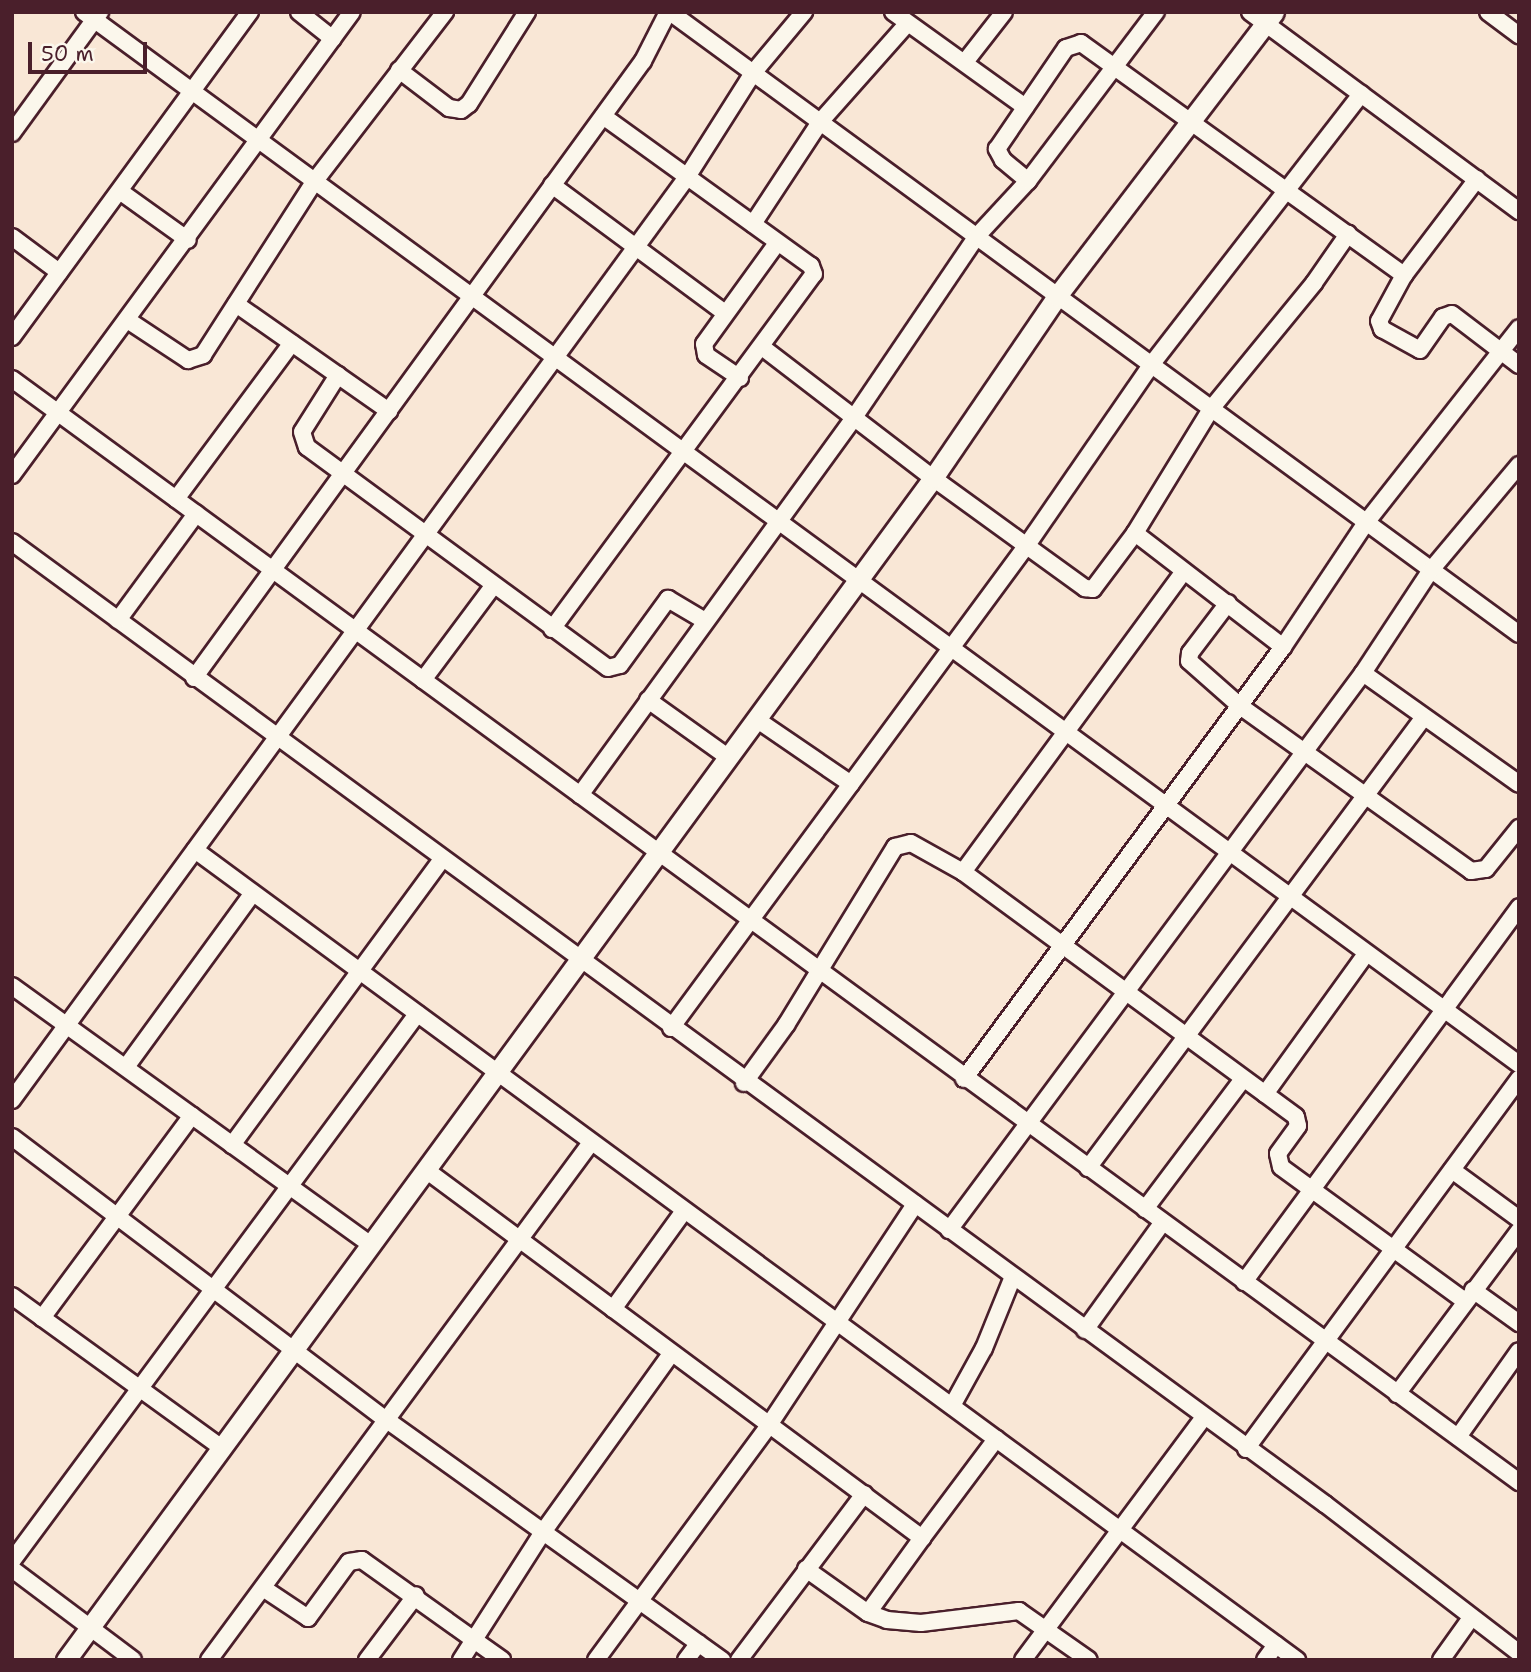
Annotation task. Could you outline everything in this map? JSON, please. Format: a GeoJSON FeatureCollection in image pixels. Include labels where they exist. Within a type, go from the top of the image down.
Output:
{"type":"FeatureCollection","features":[{"type":"Feature","properties":{"kind":"street"},"geometry":{"type":"LineString","coordinates":[[12,337],[250,12]]}},
{"type":"Feature","properties":{"kind":"street"},"geometry":{"type":"LineString","coordinates":[[299,12],[333,39]]}},
{"type":"Feature","properties":{"kind":"street"},"geometry":{"type":"LineString","coordinates":[[12,475],[129,321],[352,12]]}},
{"type":"Feature","properties":{"kind":"street"},"geometry":{"type":"LineString","coordinates":[[129,321],[188,359],[197,359],[236,304],[314,182],[445,12]]}},
{"type":"Feature","properties":{"kind":"street"},"geometry":{"type":"LineString","coordinates":[[399,70],[449,108],[461,110],[469,104],[527,12]]}},
{"type":"Feature","properties":{"kind":"street"},"geometry":{"type":"LineString","coordinates":[[194,678],[643,61],[669,12],[1365,524],[1519,634]]}},
{"type":"Feature","properties":{"kind":"street"},"geometry":{"type":"LineString","coordinates":[[12,1100],[687,177],[754,73],[804,12]]}},
{"type":"Feature","properties":{"kind":"street"},"geometry":{"type":"LineString","coordinates":[[893,12],[1025,107]]}},
{"type":"Feature","properties":{"kind":"street"},"geometry":{"type":"LineString","coordinates":[[965,62],[1004,12]]}},
{"type":"Feature","properties":{"kind":"street"},"geometry":{"type":"LineString","coordinates":[[580,795],[853,419],[977,236],[1028,181],[1156,12]]}},
{"type":"Feature","properties":{"kind":"street"},"geometry":{"type":"LineString","coordinates":[[1488,12],[1519,35]]}},
{"type":"Feature","properties":{"kind":"street"},"geometry":{"type":"LineString","coordinates":[[12,134],[93,15],[314,182],[1519,1064]]}},
{"type":"Feature","properties":{"kind":"street"},"geometry":{"type":"LineString","coordinates":[[66,1660],[933,478],[1057,296],[1193,123],[1263,16],[1361,94],[1519,211]]}},
{"type":"Feature","properties":{"kind":"street"},"geometry":{"type":"LineString","coordinates":[[752,224],[820,122],[908,23]]}},
{"type":"Feature","properties":{"kind":"street"},"geometry":{"type":"LineString","coordinates":[[1028,181],[1003,160],[998,149],[1073,42],[1193,123],[1404,275]]}},
{"type":"Feature","properties":{"kind":"street"},"geometry":{"type":"LineString","coordinates":[[671,1028],[1027,545],[1151,365],[1290,192],[1361,94]]}},
{"type":"Feature","properties":{"kind":"street"},"geometry":{"type":"LineString","coordinates":[[552,629],[740,378],[814,274],[810,266],[603,116]]}},
{"type":"Feature","properties":{"kind":"street"},"geometry":{"type":"LineString","coordinates":[[1477,179],[1404,275],[1381,314],[1382,329],[1420,349],[1443,317],[1452,314],[1519,365]]}},
{"type":"Feature","properties":{"kind":"street"},"geometry":{"type":"LineString","coordinates":[[552,184],[725,313]]}},
{"type":"Feature","properties":{"kind":"street"},"geometry":{"type":"LineString","coordinates":[[121,191],[188,240]]}},
{"type":"Feature","properties":{"kind":"street"},"geometry":{"type":"LineString","coordinates":[[762,347],[933,478],[1085,588],[1093,589],[1135,533],[1211,409],[1314,283],[1348,234]]}},
{"type":"Feature","properties":{"kind":"street"},"geometry":{"type":"LineString","coordinates":[[12,237],[59,272]]}},
{"type":"Feature","properties":{"kind":"street"},"geometry":{"type":"LineString","coordinates":[[740,378],[703,350],[725,313],[777,243]]}},
{"type":"Feature","properties":{"kind":"street"},"geometry":{"type":"LineString","coordinates":[[236,304],[389,411]]}},
{"type":"Feature","properties":{"kind":"street"},"geometry":{"type":"LineString","coordinates":[[964,1079],[1283,647],[1365,524],[1519,328]]}},
{"type":"Feature","properties":{"kind":"street"},"geometry":{"type":"LineString","coordinates":[[176,499],[292,343]]}},
{"type":"Feature","properties":{"kind":"street"},"geometry":{"type":"LineString","coordinates":[[338,374],[302,432],[302,440],[341,475],[552,629],[614,669],[668,599],[705,621]]}},
{"type":"Feature","properties":{"kind":"street"},"geometry":{"type":"LineString","coordinates":[[12,379],[752,919],[818,971],[904,1028],[964,1079],[1519,1482]]}},
{"type":"Feature","properties":{"kind":"street"},"geometry":{"type":"LineString","coordinates":[[949,1230],[1363,673],[1431,570],[1518,469]]}},
{"type":"Feature","properties":{"kind":"street"},"geometry":{"type":"LineString","coordinates":[[118,620],[196,514]]}},
{"type":"Feature","properties":{"kind":"street"},"geometry":{"type":"LineString","coordinates":[[1135,533],[1283,647]]}},
{"type":"Feature","properties":{"kind":"street"},"geometry":{"type":"LineString","coordinates":[[12,542],[744,1083],[915,1204],[1012,1279],[1204,1417],[1519,1653]]}},
{"type":"Feature","properties":{"kind":"street"},"geometry":{"type":"LineString","coordinates":[[963,872],[1184,571]]}},
{"type":"Feature","properties":{"kind":"street"},"geometry":{"type":"LineString","coordinates":[[423,680],[493,586]]}},
{"type":"Feature","properties":{"kind":"street"},"geometry":{"type":"LineString","coordinates":[[1228,603],[1189,662],[1240,706],[1471,872],[1486,869],[1519,828]]}},
{"type":"Feature","properties":{"kind":"street"},"geometry":{"type":"LineString","coordinates":[[1363,673],[1519,784]]}},
{"type":"Feature","properties":{"kind":"street"},"geometry":{"type":"LineString","coordinates":[[648,700],[728,757]]}},
{"type":"Feature","properties":{"kind":"street"},"geometry":{"type":"LineString","coordinates":[[1088,1168],[1185,1034],[1424,717]]}},
{"type":"Feature","properties":{"kind":"street"},"geometry":{"type":"LineString","coordinates":[[756,719],[851,784]]}},
{"type":"Feature","properties":{"kind":"street"},"geometry":{"type":"LineString","coordinates":[[744,1083],[895,847],[911,843],[963,872],[1299,1121],[1278,1161],[1312,1189],[1393,1250],[1519,1323]]}},
{"type":"Feature","properties":{"kind":"street"},"geometry":{"type":"LineString","coordinates":[[195,850],[497,1072],[590,1144],[1297,1660]]}},
{"type":"Feature","properties":{"kind":"street"},"geometry":{"type":"LineString","coordinates":[[232,1145],[442,859]]}},
{"type":"Feature","properties":{"kind":"street"},"geometry":{"type":"LineString","coordinates":[[126,1067],[253,893]]}},
{"type":"Feature","properties":{"kind":"street"},"geometry":{"type":"LineString","coordinates":[[1244,1282],[1519,906]]}},
{"type":"Feature","properties":{"kind":"street"},"geometry":{"type":"LineString","coordinates":[[1265,1094],[1366,954]]}},
{"type":"Feature","properties":{"kind":"street"},"geometry":{"type":"LineString","coordinates":[[12,986],[371,1245]]}},
{"type":"Feature","properties":{"kind":"street"},"geometry":{"type":"LineString","coordinates":[[12,1561],[417,1014]]}},
{"type":"Feature","properties":{"kind":"street"},"geometry":{"type":"LineString","coordinates":[[1145,1209],[1243,1079]]}},
{"type":"Feature","properties":{"kind":"street"},"geometry":{"type":"LineString","coordinates":[[1246,1448],[1519,1079]]}},
{"type":"Feature","properties":{"kind":"street"},"geometry":{"type":"LineString","coordinates":[[42,1318],[192,1115]]}},
{"type":"Feature","properties":{"kind":"street"},"geometry":{"type":"LineString","coordinates":[[12,1137],[384,1418],[722,1660]]}},
{"type":"Feature","properties":{"kind":"street"},"geometry":{"type":"LineString","coordinates":[[209,1660],[264,1588],[384,1418],[522,1241],[590,1144]]}},
{"type":"Feature","properties":{"kind":"street"},"geometry":{"type":"LineString","coordinates":[[426,1170],[613,1309],[670,1355],[769,1424],[922,1538]]}},
{"type":"Feature","properties":{"kind":"street"},"geometry":{"type":"LineString","coordinates":[[1452,1170],[1519,1219]]}},
{"type":"Feature","properties":{"kind":"street"},"geometry":{"type":"LineString","coordinates":[[596,1660],[769,1424],[915,1204]]}},
{"type":"Feature","properties":{"kind":"street"},"geometry":{"type":"LineString","coordinates":[[613,1309],[684,1211]]}},
{"type":"Feature","properties":{"kind":"street"},"geometry":{"type":"LineString","coordinates":[[1085,1330],[1163,1222]]}},
{"type":"Feature","properties":{"kind":"street"},"geometry":{"type":"LineString","coordinates":[[1397,1394],[1519,1231]]}},
{"type":"Feature","properties":{"kind":"street"},"geometry":{"type":"LineString","coordinates":[[952,1406],[984,1348],[1012,1279]]}},
{"type":"Feature","properties":{"kind":"street"},"geometry":{"type":"LineString","coordinates":[[12,1296],[222,1448]]}},
{"type":"Feature","properties":{"kind":"street"},"geometry":{"type":"LineString","coordinates":[[1458,1437],[1519,1352]]}},
{"type":"Feature","properties":{"kind":"street"},"geometry":{"type":"LineString","coordinates":[[461,1660],[543,1532],[670,1355]]}},
{"type":"Feature","properties":{"kind":"street"},"geometry":{"type":"LineString","coordinates":[[1023,1660],[1122,1531],[1204,1417]]}},
{"type":"Feature","properties":{"kind":"street"},"geometry":{"type":"LineString","coordinates":[[868,1613],[996,1439]]}},
{"type":"Feature","properties":{"kind":"street"},"geometry":{"type":"LineString","coordinates":[[739,1660],[864,1494]]}},
{"type":"Feature","properties":{"kind":"street"},"geometry":{"type":"LineString","coordinates":[[264,1588],[308,1618],[356,1559],[416,1595],[502,1660]]}},
{"type":"Feature","properties":{"kind":"street"},"geometry":{"type":"LineString","coordinates":[[12,1569],[133,1660]]}},
{"type":"Feature","properties":{"kind":"street"},"geometry":{"type":"LineString","coordinates":[[806,1569],[868,1613],[921,1623],[1019,1611],[1047,1627],[1089,1660]]}},
{"type":"Feature","properties":{"kind":"street"},"geometry":{"type":"LineString","coordinates":[[367,1660],[416,1595]]}},
{"type":"Feature","properties":{"kind":"street"},"geometry":{"type":"LineString","coordinates":[[1441,1660],[1471,1618]]}},
{"type":"Feature","properties":{"kind":"street"},"geometry":{"type":"LineString","coordinates":[[687,1660],[699,1643]]}},
{"type":"Feature","properties":{"kind":"street"},"geometry":{"type":"LineString","coordinates":[[1265,1660],[1276,1645]]}}]}
